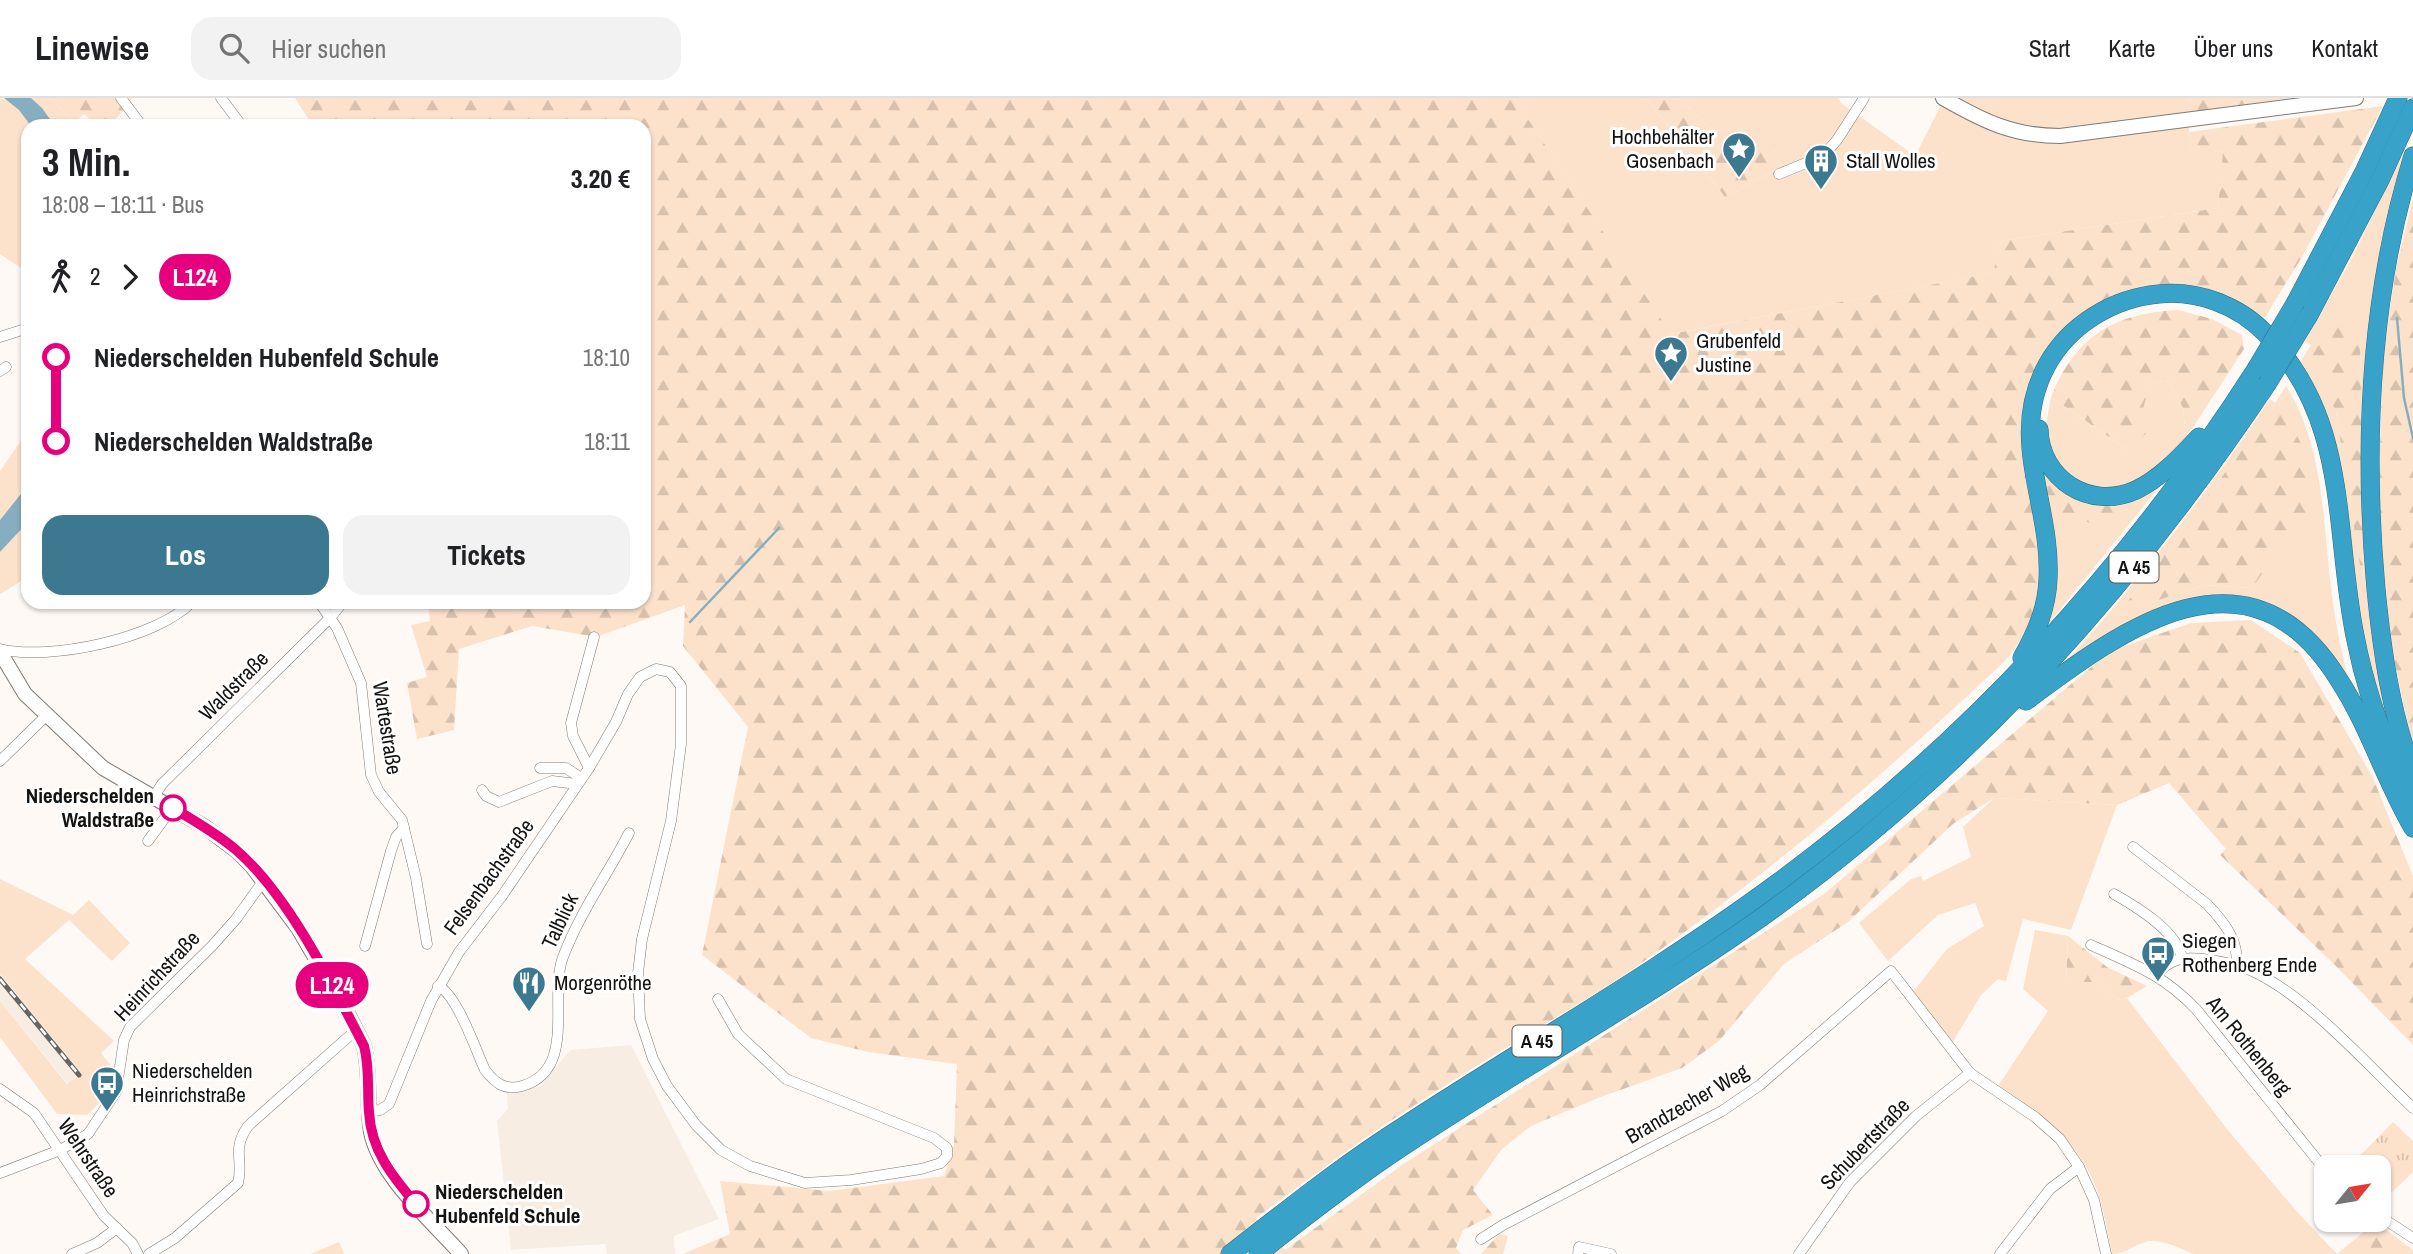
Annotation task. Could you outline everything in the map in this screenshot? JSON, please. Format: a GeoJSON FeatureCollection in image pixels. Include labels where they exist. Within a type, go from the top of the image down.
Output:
{"type":"FeatureCollection","features":[{"type":"Feature","properties":{"kind":"highway","name":"A 45"},"geometry":{"type":"LineString","coordinates":[[1230,1254],[1387,1158],[1769,912],[1900,809],[1981,734],[2060,653],[2134,567],[2196,488],[2267,384],[2398,98]]}},
{"type":"Feature","properties":{"kind":"highway","name":"A 45"},"geometry":{"type":"LineString","coordinates":[[1258,1254],[1308,1204],[1405,1125],[1639,978],[1773,886],[1891,793],[2000,690],[2116,562],[2189,467],[2256,369],[2303,308],[2380,180],[2413,108]]}},
{"type":"Feature","properties":{"kind":"highway"},"geometry":{"type":"LineString","coordinates":[[2413,156],[2394,222],[2383,285],[2375,355],[2371,450],[2373,540],[2379,619],[2396,714],[2413,772]]}},
{"type":"Feature","properties":{"kind":"highway"},"geometry":{"type":"LineString","coordinates":[[2000,690],[2028,648],[2040,621],[2046,598],[2048,558],[2033,471],[2030,425],[2036,391],[2047,365],[2075,330],[2115,305],[2160,294],[2207,299],[2242,313],[2259,327],[2280,348],[2297,371],[2314,403],[2332,466],[2348,592],[2363,675],[2390,752],[2413,801]]}},
{"type":"Feature","properties":{"kind":"highway"},"geometry":{"type":"LineString","coordinates":[[2244,387],[2171,466],[2145,485],[2125,494],[2098,496],[2075,490],[2056,475],[2042,451],[2040,420],[2044,394],[2052,374],[2078,339],[2113,316],[2134,307],[2178,302],[2230,318],[2246,328],[2269,349],[2292,378],[2317,440],[2326,484],[2346,639],[2366,713],[2388,776]]}},
{"type":"Feature","properties":{"kind":"highway"},"geometry":{"type":"LineString","coordinates":[[1981,734],[2092,652],[2130,629],[2180,609],[2227,604],[2258,610],[2296,631],[2318,651],[2349,696],[2413,828]]}},
{"type":"Feature","properties":{"kind":"street"},"geometry":{"type":"LineString","coordinates":[[121,98],[137,119]]}},
{"type":"Feature","properties":{"kind":"street"},"geometry":{"type":"LineString","coordinates":[[221,98],[237,119]]}},
{"type":"Feature","properties":{"kind":"street"},"geometry":{"type":"LineString","coordinates":[[1779,174],[1823,156],[1837,140],[1864,98]]}},
{"type":"Feature","properties":{"kind":"street"},"geometry":{"type":"LineString","coordinates":[[1943,98],[1996,127],[2045,136],[2073,135],[2356,98]]}},
{"type":"Feature","properties":{"kind":"street"},"geometry":{"type":"LineString","coordinates":[[0,337],[21,330]]}},
{"type":"Feature","properties":{"kind":"street"},"geometry":{"type":"LineString","coordinates":[[0,650],[15,653],[89,647],[169,621],[184,609]]}},
{"type":"Feature","properties":{"kind":"street","name":"Wartestraße"},"geometry":{"type":"LineString","coordinates":[[324,609],[356,667],[361,682],[371,775],[379,792],[402,820],[416,878],[427,944]]}},
{"type":"Feature","properties":{"kind":"street","name":"Waldstraße"},"geometry":{"type":"LineString","coordinates":[[153,798],[162,784],[337,609]]}},
{"type":"Feature","properties":{"kind":"street"},"geometry":{"type":"LineString","coordinates":[[589,768],[573,736],[571,723],[594,637]]}},
{"type":"Feature","properties":{"kind":"street"},"geometry":{"type":"LineString","coordinates":[[0,650],[25,694],[103,768],[218,836],[237,851],[264,880],[321,966],[356,1030],[368,1060],[369,1112],[374,1141],[384,1164],[461,1254]]}},
{"type":"Feature","properties":{"kind":"street","name":"Felsenbachstraße"},"geometry":{"type":"LineString","coordinates":[[369,1112],[380,1110],[389,1104],[438,986],[589,768],[634,685],[640,677],[656,669],[670,672],[681,687],[681,744],[671,821],[642,939],[638,973],[640,1018],[653,1059],[667,1086],[696,1125],[721,1150],[750,1166],[806,1183],[831,1182],[941,1163],[947,1156],[947,1148],[934,1138],[786,1079],[738,1034],[718,999]]}},
{"type":"Feature","properties":{"kind":"street"},"geometry":{"type":"LineString","coordinates":[[0,761],[48,713]]}},
{"type":"Feature","properties":{"kind":"street"},"geometry":{"type":"LineString","coordinates":[[540,768],[566,768],[579,781]]}},
{"type":"Feature","properties":{"kind":"street"},"geometry":{"type":"LineString","coordinates":[[482,790],[486,796],[499,802],[552,781],[579,781]]}},
{"type":"Feature","properties":{"kind":"street"},"geometry":{"type":"LineString","coordinates":[[148,841],[172,808]]}},
{"type":"Feature","properties":{"kind":"street"},"geometry":{"type":"LineString","coordinates":[[365,946],[391,851],[404,828]]}},
{"type":"Feature","properties":{"kind":"street","name":"Talblick"},"geometry":{"type":"LineString","coordinates":[[438,986],[445,989],[453,1002],[485,1070],[492,1079],[499,1085],[514,1087],[538,1078],[551,1064],[557,1047],[561,961],[587,906],[629,833]]}},
{"type":"Feature","properties":{"kind":"street"},"geometry":{"type":"LineString","coordinates":[[2133,847],[2188,888],[2217,915],[2235,942],[2238,955],[2236,965]]}},
{"type":"Feature","properties":{"kind":"street","name":"Heinrichstraße"},"geometry":{"type":"LineString","coordinates":[[0,1173],[60,1150],[88,1134],[116,1092],[124,1040],[130,1027],[212,946],[236,919],[264,880]]}},
{"type":"Feature","properties":{"kind":"street"},"geometry":{"type":"LineString","coordinates":[[2114,894],[2131,903],[2173,937],[2182,958]]}},
{"type":"Feature","properties":{"kind":"street","name":"Am Rothenberg"},"geometry":{"type":"LineString","coordinates":[[2091,945],[2157,975],[2177,990],[2196,1009],[2314,1156]]}},
{"type":"Feature","properties":{"kind":"street"},"geometry":{"type":"LineString","coordinates":[[2157,975],[2165,964],[2182,958],[2236,965],[2252,971],[2282,988],[2305,1007],[2413,1108]]}},
{"type":"Feature","properties":{"kind":"street","name":"Brandzecher Weg"},"geometry":{"type":"LineString","coordinates":[[1481,1239],[1722,1111],[1760,1085],[1891,971],[1970,1073]]}},
{"type":"Feature","properties":{"kind":"street"},"geometry":{"type":"LineString","coordinates":[[149,1254],[175,1238],[238,1183],[240,1176],[237,1154],[241,1136],[248,1126],[356,1030]]}},
{"type":"Feature","properties":{"kind":"street"},"geometry":{"type":"LineString","coordinates":[[1970,1073],[2060,1139],[2079,1167],[2094,1200],[2106,1254]]}},
{"type":"Feature","properties":{"kind":"street","name":"Schubertstraße"},"geometry":{"type":"LineString","coordinates":[[1799,1254],[1850,1182],[1916,1116],[1970,1073]]}},
{"type":"Feature","properties":{"kind":"street","name":"Wehrstraße"},"geometry":{"type":"LineString","coordinates":[[0,1089],[34,1113],[104,1216],[132,1244],[138,1254]]}},
{"type":"Feature","properties":{"kind":"street"},"geometry":{"type":"LineString","coordinates":[[2000,1254],[2050,1189],[2079,1167]]}},
{"type":"Feature","properties":{"kind":"street"},"geometry":{"type":"LineString","coordinates":[[2391,1224],[2413,1238]]}},
{"type":"Feature","properties":{"kind":"street"},"geometry":{"type":"LineString","coordinates":[[72,1254],[97,1243],[117,1228]]}},
{"type":"Feature","properties":{"kind":"street"},"geometry":{"type":"LineString","coordinates":[[1579,1250],[1611,1254]]}},
{"type":"Feature","properties":{"kind":"shaded area"},"geometry":{"type":"Polygon","coordinates":[[[0,973],[82,1074],[68,1084],[0,1001],[0,973]]]}},
{"type":"Feature","properties":{"kind":"shaded area"},"geometry":{"type":"Polygon","coordinates":[[[631,1045],[719,1219],[674,1236],[675,1254],[607,1254],[605,1244],[511,1250],[497,1121],[508,1109],[507,1092],[540,1087],[570,1050],[631,1045]]]}},
{"type":"Feature","properties":{"kind":"green space"},"geometry":{"type":"Polygon","coordinates":[[[0,98],[14,105],[26,119],[21,119],[21,268],[0,254],[0,98]]]}},
{"type":"Feature","properties":{"kind":"green space"},"geometry":{"type":"Polygon","coordinates":[[[31,98],[49,98],[72,119],[50,119],[31,98]]]}},
{"type":"Feature","properties":{"kind":"green space"},"geometry":{"type":"Polygon","coordinates":[[[49,98],[132,98],[115,119],[89,119],[84,114],[78,119],[72,119],[49,98]]]}},
{"type":"Feature","properties":{"kind":"green space"},"geometry":{"type":"Polygon","coordinates":[[[295,98],[1514,98],[1671,334],[1993,273],[2001,241],[2218,208],[2223,152],[2192,150],[2189,132],[2383,106],[2302,257],[2264,319],[2216,293],[2182,285],[2164,285],[2128,291],[2107,299],[2078,316],[2054,340],[2031,379],[2023,418],[2024,457],[2037,535],[2039,574],[2033,613],[2013,651],[2002,664],[1860,792],[1702,919],[1619,979],[1392,1120],[1256,1218],[1285,1250],[1405,1163],[1824,894],[2110,651],[2191,623],[2251,620],[2300,653],[2372,776],[2413,876],[2413,1045],[2336,966],[2220,855],[2226,849],[2169,783],[2117,805],[1994,798],[1953,824],[1848,922],[1784,964],[1719,1041],[1682,1068],[1598,1098],[1531,1126],[1502,1149],[1473,1190],[1493,1215],[1463,1230],[1456,1248],[1461,1254],[683,1254],[730,1234],[720,1181],[829,1191],[944,1176],[954,1145],[957,1064],[868,1052],[811,1038],[702,955],[748,727],[683,646],[685,605],[596,637],[532,626],[459,649],[454,730],[417,739],[407,683],[427,677],[411,625],[430,621],[429,609],[651,609],[651,119],[308,119],[295,98]]]}},
{"type":"Feature","properties":{"kind":"green space"},"geometry":{"type":"Polygon","coordinates":[[[1514,98],[1646,98],[1725,197],[1780,168],[1744,128],[1714,131],[1678,98],[1839,98],[1841,103],[1915,156],[1940,107],[1933,98],[2191,98],[2189,132],[2192,149],[2224,152],[2218,208],[2001,241],[1994,273],[1670,334],[1514,98]]]}},
{"type":"Feature","properties":{"kind":"green space"},"geometry":{"type":"Polygon","coordinates":[[[1646,98],[1678,98],[1714,131],[1744,128],[1785,151],[1780,168],[1725,197],[1646,98]]]}},
{"type":"Feature","properties":{"kind":"green space"},"geometry":{"type":"Polygon","coordinates":[[[2191,98],[2292,98],[2190,112],[2191,98]]]}},
{"type":"Feature","properties":{"kind":"green space"},"geometry":{"type":"Polygon","coordinates":[[[2409,142],[2399,179],[2367,399],[2399,757],[2365,651],[2345,502],[2330,428],[2301,361],[2311,345],[2305,342],[2352,258],[2409,142]],[[2360,330],[2336,412],[2364,584],[2360,330]]]}},
{"type":"Feature","properties":{"kind":"green space"},"geometry":{"type":"Polygon","coordinates":[[[2413,198],[2413,747],[2395,665],[2380,566],[2379,479],[2383,357],[2396,269],[2413,198]]]}},
{"type":"Feature","properties":{"kind":"green space"},"geometry":{"type":"Polygon","coordinates":[[[2178,310],[2212,319],[2242,335],[2244,349],[2186,438],[2183,408],[2167,380],[2150,384],[2143,409],[2150,430],[2128,450],[2051,397],[2072,358],[2085,343],[2100,332],[2135,316],[2178,310]]]}},
{"type":"Feature","properties":{"kind":"green space"},"geometry":{"type":"Polygon","coordinates":[[[2335,317],[2360,330],[2364,591],[2336,412],[2309,353],[2335,317]]]}},
{"type":"Feature","properties":{"kind":"green space"},"geometry":{"type":"Polygon","coordinates":[[[2167,380],[2183,408],[2186,438],[2154,470],[2132,483],[2106,488],[2082,482],[2062,468],[2049,445],[2047,433],[2051,397],[2128,450],[2150,384],[2167,380]]]}},
{"type":"Feature","properties":{"kind":"green space"},"geometry":{"type":"Polygon","coordinates":[[[2286,386],[2298,408],[2314,455],[2333,605],[2349,681],[2293,625],[2205,602],[2052,677],[2111,611],[2166,543],[2270,399],[2275,403],[2286,386]],[[2280,401],[2120,612],[2204,585],[2252,588],[2280,401]]]}},
{"type":"Feature","properties":{"kind":"green space"},"geometry":{"type":"Polygon","coordinates":[[[2280,400],[2305,452],[2312,504],[2252,588],[2204,585],[2119,613],[2280,400]]]}},
{"type":"Feature","properties":{"kind":"green space"},"geometry":{"type":"Polygon","coordinates":[[[21,438],[21,494],[0,520],[0,471],[21,438]]]}},
{"type":"Feature","properties":{"kind":"green space"},"geometry":{"type":"Polygon","coordinates":[[[2039,465],[2122,503],[2123,516],[2098,525],[2066,516],[2045,494],[2039,465]]]}},
{"type":"Feature","properties":{"kind":"green space"},"geometry":{"type":"Polygon","coordinates":[[[2159,487],[2045,628],[2055,598],[2058,570],[2045,494],[2122,503],[2159,487]]]}},
{"type":"Feature","properties":{"kind":"green space"},"geometry":{"type":"Polygon","coordinates":[[[21,530],[21,581],[0,594],[0,552],[21,530]]]}},
{"type":"Feature","properties":{"kind":"green space"},"geometry":{"type":"Polygon","coordinates":[[[1994,798],[2117,805],[2071,930],[2023,919],[2006,981],[1998,979],[1981,995],[1952,1043],[1913,992],[1947,949],[1984,926],[1975,903],[1938,915],[1888,961],[1859,923],[1911,879],[1921,876],[1923,881],[1971,857],[1963,827],[1994,798]]]}},
{"type":"Feature","properties":{"kind":"green space"},"geometry":{"type":"Polygon","coordinates":[[[0,879],[73,915],[89,900],[130,943],[112,961],[69,920],[25,959],[114,1041],[101,1053],[114,1070],[112,1091],[87,1115],[57,1114],[0,1037],[0,1001],[67,1084],[82,1074],[0,973],[0,879]]]}},
{"type":"Feature","properties":{"kind":"green space"},"geometry":{"type":"Polygon","coordinates":[[[2035,930],[2068,936],[2066,982],[2100,982],[2118,1000],[2127,998],[2227,1129],[2314,1232],[2337,1254],[2193,1254],[2166,1243],[2149,1241],[2112,1254],[2103,1210],[2087,1168],[2055,1128],[1998,1086],[2048,1011],[2023,989],[2035,930]]]}},
{"type":"Feature","properties":{"kind":"green space"},"geometry":{"type":"Polygon","coordinates":[[[2068,936],[2107,967],[2147,986],[2127,998],[2118,1000],[2100,982],[2066,982],[2068,936]]]}},
{"type":"Feature","properties":{"kind":"green space"},"geometry":{"type":"Polygon","coordinates":[[[2393,1122],[2413,1141],[2413,1172],[2391,1193],[2391,1155],[2361,1155],[2393,1122]]]}},
{"type":"Feature","properties":{"kind":"green space"},"geometry":{"type":"Polygon","coordinates":[[[2364,1232],[2389,1232],[2413,1250],[2413,1254],[2337,1254],[2364,1232]]]}},
{"type":"Feature","properties":{"kind":"green space"},"geometry":{"type":"Polygon","coordinates":[[[1499,1234],[1508,1236],[1503,1254],[1481,1254],[1499,1234]]]}},
{"type":"Feature","properties":{"kind":"green space"},"geometry":{"type":"Polygon","coordinates":[[[339,1242],[344,1254],[311,1254],[339,1242]]]}},
{"type":"Feature","properties":{"kind":"water"},"geometry":{"type":"Polygon","coordinates":[[[4,98],[31,98],[50,119],[26,119],[4,98]]]}},
{"type":"Feature","properties":{"kind":"water"},"geometry":{"type":"Polygon","coordinates":[[[21,494],[21,530],[0,552],[0,520],[21,494]]]}},
{"type":"Feature","properties":{"kind":"waterway"},"geometry":{"type":"LineString","coordinates":[[2397,318],[2404,398],[2413,438]]}},
{"type":"Feature","properties":{"kind":"waterway"},"geometry":{"type":"LineString","coordinates":[[690,622],[779,528]]}},
{"type":"Feature","properties":{"kind":"railway"},"geometry":{"type":"LineString","coordinates":[[0,979],[79,1075]]}},
{"type":"Feature","properties":{"kind":"bus line","name":"L124"},"geometry":{"type":"LineString","coordinates":[[173,808],[198,822],[237,851],[264,880],[298,928],[364,1046],[368,1060],[369,1118],[378,1153],[398,1184],[416,1204]]}},
{"type":"Feature","properties":{"kind":"place","name":"Hochbehälter Gosenbach"},"geometry":{"type":"Point","coordinates":[1739,179]}},
{"type":"Feature","properties":{"kind":"place","name":"Stall Wolles"},"geometry":{"type":"Point","coordinates":[1821,191]}},
{"type":"Feature","properties":{"kind":"place","name":"Grubenfeld Justine"},"geometry":{"type":"Point","coordinates":[1671,383]}},
{"type":"Feature","properties":{"kind":"place","name":"Niederschelden Waldstraße"},"geometry":{"type":"Point","coordinates":[173,808]}},
{"type":"Feature","properties":{"kind":"place","name":"Siegen Rothenberg Ende"},"geometry":{"type":"Point","coordinates":[2158,983]}},
{"type":"Feature","properties":{"kind":"place","name":"Morgenröthe"},"geometry":{"type":"Point","coordinates":[529,1013]}},
{"type":"Feature","properties":{"kind":"place","name":"Niederschelden Heinrichstraße"},"geometry":{"type":"Point","coordinates":[107,1113]}},
{"type":"Feature","properties":{"kind":"place","name":"Niederschelden Hubenfeld Schule"},"geometry":{"type":"Point","coordinates":[416,1204]}}]}
